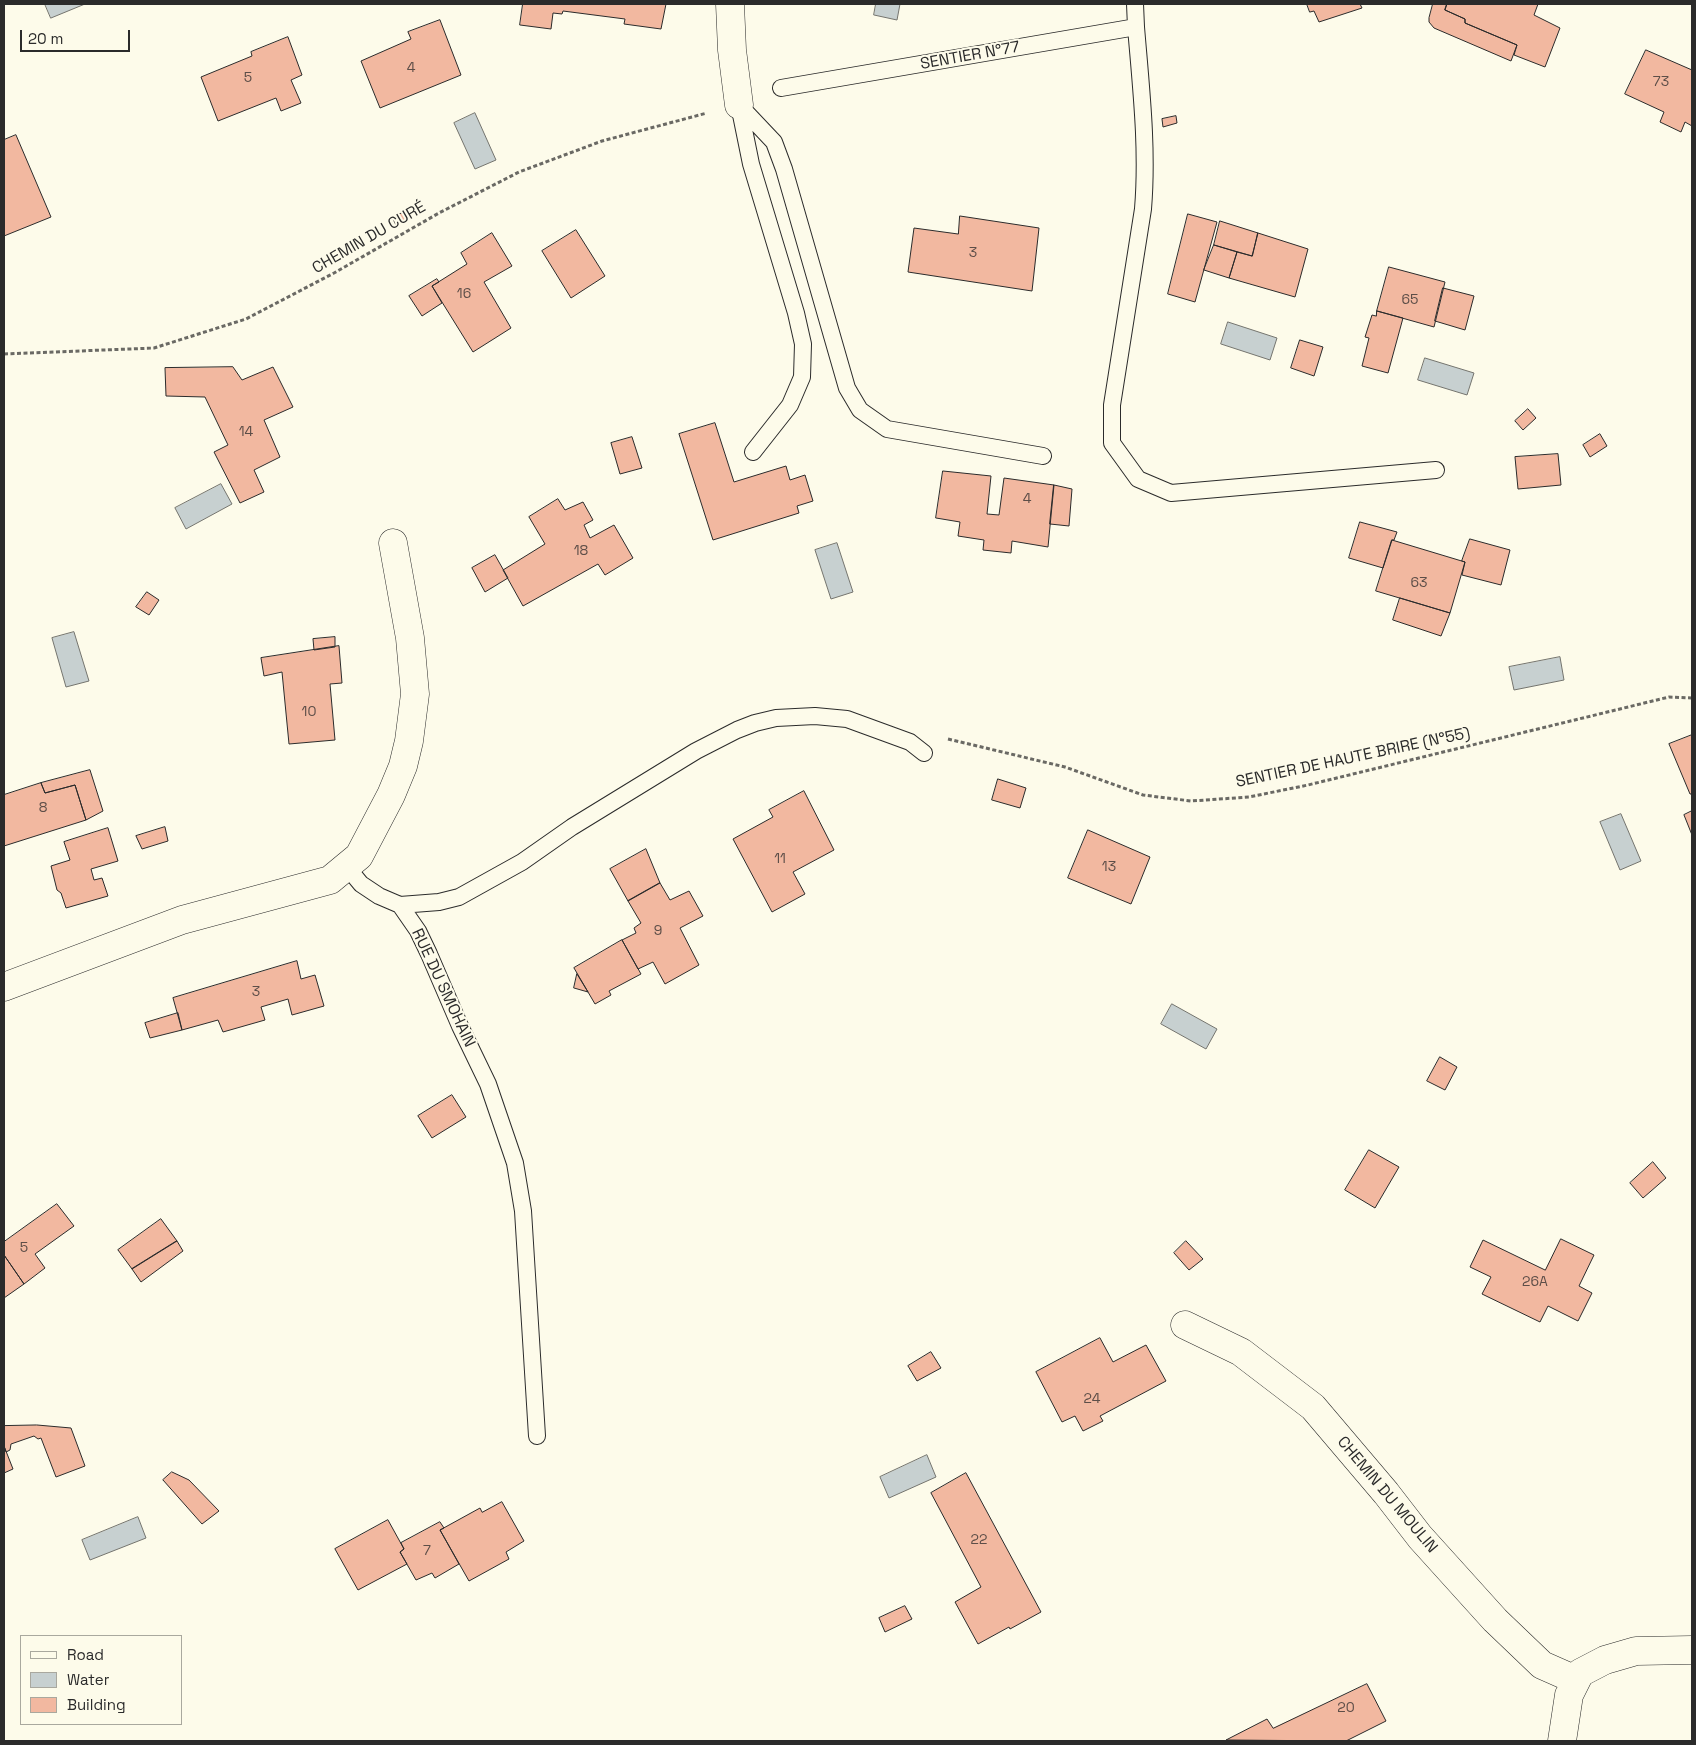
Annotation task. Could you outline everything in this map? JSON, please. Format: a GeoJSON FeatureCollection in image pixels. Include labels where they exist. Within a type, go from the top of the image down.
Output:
{"type":"FeatureCollection","features":[{"type":"Feature","properties":{"kind":"street"},"geometry":{"type":"LineString","coordinates":[[730,4],[732,50],[739,105]]}},
{"type":"Feature","properties":{"kind":"street"},"geometry":{"type":"LineString","coordinates":[[4,988],[182,920],[330,880],[359,856],[387,803],[410,741],[414,694],[410,638],[393,543]]}},
{"type":"Feature","properties":{"kind":"street","name":"CHEMIN DU MOULIN"},"geometry":{"type":"LineString","coordinates":[[1185,1325],[1241,1352],[1313,1407],[1420,1536],[1495,1620],[1542,1665],[1576,1680]]}},
{"type":"Feature","properties":{"kind":"street"},"geometry":{"type":"LineString","coordinates":[[1562,1741],[1569,1695],[1580,1673],[1605,1660],[1636,1651],[1692,1650]]}},
{"type":"Feature","properties":{"kind":"lane"},"geometry":{"type":"LineString","coordinates":[[1135,4],[1144,119],[1145,179],[1143,209],[1112,406],[1112,443],[1138,479],[1171,493],[1436,470]]}},
{"type":"Feature","properties":{"kind":"lane","name":"SENTIER N°77"},"geometry":{"type":"LineString","coordinates":[[781,88],[1136,27]]}},
{"type":"Feature","properties":{"kind":"lane"},"geometry":{"type":"LineString","coordinates":[[739,105],[751,164],[796,313],[803,344],[802,377],[790,406],[753,452]]}},
{"type":"Feature","properties":{"kind":"lane"},"geometry":{"type":"LineString","coordinates":[[739,105],[774,142],[784,169],[847,388],[860,410],[887,429],[1042,456]]}},
{"type":"Feature","properties":{"kind":"lane","name":"RUE DU SMOHAIN"},"geometry":{"type":"LineString","coordinates":[[400,905],[439,902],[459,897],[522,862],[572,827],[696,751],[737,730],[755,724],[776,718],[815,716],[847,719],[910,742],[924,753]]}},
{"type":"Feature","properties":{"kind":"lane"},"geometry":{"type":"LineString","coordinates":[[347,867],[361,884],[379,896],[400,905]]}},
{"type":"Feature","properties":{"kind":"lane","name":"RUE DU SMOHAIN"},"geometry":{"type":"LineString","coordinates":[[400,905],[418,931],[488,1084],[515,1163],[523,1211],[537,1436]]}},
{"type":"Feature","properties":{"kind":"path","name":"CHEMIN DU CURÉ"},"geometry":{"type":"LineString","coordinates":[[4,354],[154,348],[246,319],[334,273],[438,213],[519,172],[602,141],[739,105]]}},
{"type":"Feature","properties":{"kind":"path","name":"SENTIER DE HAUTE BRIRE (N°55)"},"geometry":{"type":"LineString","coordinates":[[939,737],[1065,768],[1142,795],[1191,801],[1249,797],[1669,697],[1692,698]]}},
{"type":"Feature","properties":{"kind":"water"},"geometry":{"type":"Polygon","coordinates":[[[45,4],[85,4],[51,18],[45,4]]]}},
{"type":"Feature","properties":{"kind":"water"},"geometry":{"type":"Polygon","coordinates":[[[876,4],[900,4],[897,20],[874,15],[876,4]]]}},
{"type":"Feature","properties":{"kind":"water"},"geometry":{"type":"Polygon","coordinates":[[[475,113],[496,160],[475,169],[454,123],[475,113]]]}},
{"type":"Feature","properties":{"kind":"water"},"geometry":{"type":"Polygon","coordinates":[[[1228,322],[1277,338],[1270,360],[1221,344],[1228,322]]]}},
{"type":"Feature","properties":{"kind":"water"},"geometry":{"type":"Polygon","coordinates":[[[1425,358],[1474,373],[1467,395],[1418,380],[1425,358]]]}},
{"type":"Feature","properties":{"kind":"water"},"geometry":{"type":"Polygon","coordinates":[[[221,484],[232,504],[186,529],[175,508],[221,484]]]}},
{"type":"Feature","properties":{"kind":"water"},"geometry":{"type":"Polygon","coordinates":[[[837,543],[853,592],[831,599],[815,550],[837,543]]]}},
{"type":"Feature","properties":{"kind":"water"},"geometry":{"type":"Polygon","coordinates":[[[74,632],[89,681],[66,687],[52,638],[74,632]]]}},
{"type":"Feature","properties":{"kind":"water"},"geometry":{"type":"Polygon","coordinates":[[[1560,657],[1564,680],[1514,690],[1509,667],[1560,657]]]}},
{"type":"Feature","properties":{"kind":"water"},"geometry":{"type":"Polygon","coordinates":[[[1621,814],[1641,861],[1620,870],[1600,822],[1621,814]]]}},
{"type":"Feature","properties":{"kind":"water"},"geometry":{"type":"Polygon","coordinates":[[[1172,1004],[1217,1029],[1206,1049],[1161,1024],[1172,1004]]]}},
{"type":"Feature","properties":{"kind":"water"},"geometry":{"type":"Polygon","coordinates":[[[927,1455],[936,1477],[889,1498],[880,1477],[927,1455]]]}},
{"type":"Feature","properties":{"kind":"water"},"geometry":{"type":"Polygon","coordinates":[[[138,1517],[146,1538],[90,1560],[82,1540],[138,1517]]]}},
{"type":"Feature","properties":{"kind":"building"},"geometry":{"type":"Polygon","coordinates":[[[523,4],[666,4],[661,29],[624,24],[625,19],[563,11],[562,14],[553,13],[551,29],[520,25],[523,4]]]}},
{"type":"Feature","properties":{"kind":"building"},"geometry":{"type":"Polygon","coordinates":[[[1307,4],[1360,4],[1362,8],[1319,22],[1314,11],[1310,12],[1307,4]]]}},
{"type":"Feature","properties":{"kind":"building"},"geometry":{"type":"Polygon","coordinates":[[[1433,4],[1447,4],[1445,10],[1465,19],[1465,23],[1517,45],[1511,61],[1434,28],[1429,22],[1433,4]]]}},
{"type":"Feature","properties":{"kind":"building"},"geometry":{"type":"Polygon","coordinates":[[[1447,4],[1538,4],[1534,15],[1560,28],[1545,67],[1514,55],[1517,45],[1465,23],[1465,19],[1445,10],[1447,4]]]}},
{"type":"Feature","properties":{"kind":"building"},"geometry":{"type":"Polygon","coordinates":[[[440,20],[461,75],[380,108],[361,61],[411,39],[408,32],[440,20]]]}},
{"type":"Feature","properties":{"kind":"building"},"geometry":{"type":"Polygon","coordinates":[[[288,37],[302,75],[291,80],[301,103],[281,111],[276,98],[218,121],[201,77],[252,56],[251,52],[288,37]]]}},
{"type":"Feature","properties":{"kind":"building"},"geometry":{"type":"Polygon","coordinates":[[[1646,50],[1692,70],[1692,126],[1685,122],[1681,132],[1660,122],[1664,112],[1625,94],[1646,50]]]}},
{"type":"Feature","properties":{"kind":"building"},"geometry":{"type":"Polygon","coordinates":[[[1176,116],[1177,123],[1163,127],[1162,119],[1176,116]]]}},
{"type":"Feature","properties":{"kind":"building"},"geometry":{"type":"Polygon","coordinates":[[[16,135],[51,217],[4,236],[4,140],[16,135]]]}},
{"type":"Feature","properties":{"kind":"building"},"geometry":{"type":"Polygon","coordinates":[[[408,211],[411,218],[396,225],[392,217],[408,211]]]}},
{"type":"Feature","properties":{"kind":"building"},"geometry":{"type":"Polygon","coordinates":[[[1188,214],[1217,222],[1195,302],[1168,294],[1188,214]]]}},
{"type":"Feature","properties":{"kind":"building"},"geometry":{"type":"Polygon","coordinates":[[[960,216],[1039,228],[1032,291],[908,272],[914,228],[958,234],[960,216]]]}},
{"type":"Feature","properties":{"kind":"building"},"geometry":{"type":"Polygon","coordinates":[[[1220,221],[1258,233],[1252,256],[1214,245],[1220,221]]]}},
{"type":"Feature","properties":{"kind":"building"},"geometry":{"type":"Polygon","coordinates":[[[576,230],[605,276],[571,298],[542,251],[576,230]]]}},
{"type":"Feature","properties":{"kind":"building"},"geometry":{"type":"Polygon","coordinates":[[[492,233],[512,266],[484,282],[511,328],[473,352],[432,286],[467,264],[461,253],[492,233]]]}},
{"type":"Feature","properties":{"kind":"building"},"geometry":{"type":"Polygon","coordinates":[[[1258,233],[1308,249],[1295,297],[1229,278],[1237,252],[1252,256],[1258,233]]]}},
{"type":"Feature","properties":{"kind":"building"},"geometry":{"type":"Polygon","coordinates":[[[1214,245],[1237,252],[1229,278],[1204,270],[1214,245]]]}},
{"type":"Feature","properties":{"kind":"building"},"geometry":{"type":"Polygon","coordinates":[[[1389,267],[1445,282],[1434,327],[1377,311],[1389,267]]]}},
{"type":"Feature","properties":{"kind":"building"},"geometry":{"type":"Polygon","coordinates":[[[437,279],[439,282],[432,286],[442,303],[422,316],[409,296],[437,279]]]}},
{"type":"Feature","properties":{"kind":"building"},"geometry":{"type":"Polygon","coordinates":[[[1443,288],[1474,296],[1465,330],[1435,321],[1443,288]]]}},
{"type":"Feature","properties":{"kind":"building"},"geometry":{"type":"Polygon","coordinates":[[[1377,311],[1403,318],[1388,373],[1362,366],[1369,338],[1365,337],[1372,315],[1376,316],[1377,311]]]}},
{"type":"Feature","properties":{"kind":"building"},"geometry":{"type":"Polygon","coordinates":[[[1300,340],[1323,347],[1314,376],[1291,368],[1300,340]]]}},
{"type":"Feature","properties":{"kind":"building"},"geometry":{"type":"Polygon","coordinates":[[[233,367],[242,380],[273,367],[293,407],[264,420],[280,457],[254,470],[264,492],[240,503],[214,452],[228,445],[205,397],[166,396],[165,368],[233,367]]]}},
{"type":"Feature","properties":{"kind":"building"},"geometry":{"type":"Polygon","coordinates":[[[1528,409],[1536,418],[1523,430],[1515,421],[1528,409]]]}},
{"type":"Feature","properties":{"kind":"building"},"geometry":{"type":"Polygon","coordinates":[[[715,423],[734,482],[786,466],[790,480],[805,475],[813,501],[797,506],[799,513],[713,540],[679,434],[715,423]]]}},
{"type":"Feature","properties":{"kind":"building"},"geometry":{"type":"Polygon","coordinates":[[[1600,434],[1607,446],[1590,457],[1583,445],[1600,434]]]}},
{"type":"Feature","properties":{"kind":"building"},"geometry":{"type":"Polygon","coordinates":[[[632,437],[642,468],[620,474],[611,443],[632,437]]]}},
{"type":"Feature","properties":{"kind":"building"},"geometry":{"type":"Polygon","coordinates":[[[1558,454],[1561,485],[1518,489],[1515,457],[1558,454]]]}},
{"type":"Feature","properties":{"kind":"building"},"geometry":{"type":"Polygon","coordinates":[[[943,471],[991,476],[987,514],[999,515],[1004,478],[1054,485],[1048,547],[1012,541],[1011,553],[983,550],[984,540],[958,536],[960,522],[936,518],[943,471]]]}},
{"type":"Feature","properties":{"kind":"building"},"geometry":{"type":"Polygon","coordinates":[[[1054,485],[1072,489],[1069,526],[1050,524],[1054,485]]]}},
{"type":"Feature","properties":{"kind":"building"},"geometry":{"type":"Polygon","coordinates":[[[558,499],[565,510],[583,502],[593,520],[584,525],[590,538],[614,525],[633,558],[605,575],[598,564],[523,606],[503,570],[545,544],[529,517],[558,499]]]}},
{"type":"Feature","properties":{"kind":"building"},"geometry":{"type":"Polygon","coordinates":[[[1360,522],[1397,532],[1394,540],[1392,540],[1383,568],[1349,558],[1360,522]]]}},
{"type":"Feature","properties":{"kind":"building"},"geometry":{"type":"Polygon","coordinates":[[[1470,539],[1510,550],[1501,585],[1462,575],[1465,562],[1462,561],[1470,539]]]}},
{"type":"Feature","properties":{"kind":"building"},"geometry":{"type":"Polygon","coordinates":[[[1392,540],[1465,562],[1450,613],[1376,591],[1392,540]]]}},
{"type":"Feature","properties":{"kind":"building"},"geometry":{"type":"Polygon","coordinates":[[[495,555],[508,578],[485,592],[472,568],[495,555]]]}},
{"type":"Feature","properties":{"kind":"building"},"geometry":{"type":"Polygon","coordinates":[[[147,592],[159,600],[149,615],[136,607],[147,592]]]}},
{"type":"Feature","properties":{"kind":"building"},"geometry":{"type":"Polygon","coordinates":[[[1400,598],[1450,613],[1441,636],[1393,620],[1400,598]]]}},
{"type":"Feature","properties":{"kind":"building"},"geometry":{"type":"Polygon","coordinates":[[[335,637],[335,647],[314,650],[313,639],[335,637]]]}},
{"type":"Feature","properties":{"kind":"building"},"geometry":{"type":"Polygon","coordinates":[[[339,646],[342,683],[330,684],[335,740],[289,744],[282,672],[264,676],[261,658],[339,646]]]}},
{"type":"Feature","properties":{"kind":"building"},"geometry":{"type":"Polygon","coordinates":[[[1692,735],[1692,794],[1690,794],[1669,744],[1692,735]]]}},
{"type":"Feature","properties":{"kind":"building"},"geometry":{"type":"Polygon","coordinates":[[[90,770],[103,811],[86,820],[75,785],[45,793],[41,783],[90,770]]]}},
{"type":"Feature","properties":{"kind":"building"},"geometry":{"type":"Polygon","coordinates":[[[998,779],[1026,788],[1020,808],[992,800],[998,779]]]}},
{"type":"Feature","properties":{"kind":"building"},"geometry":{"type":"Polygon","coordinates":[[[41,783],[45,793],[75,785],[86,820],[4,846],[4,795],[41,783]]]}},
{"type":"Feature","properties":{"kind":"building"},"geometry":{"type":"Polygon","coordinates":[[[804,791],[834,850],[793,872],[805,894],[772,912],[733,839],[773,817],[769,810],[804,791]]]}},
{"type":"Feature","properties":{"kind":"building"},"geometry":{"type":"Polygon","coordinates":[[[1692,811],[1692,835],[1684,815],[1692,811]]]}},
{"type":"Feature","properties":{"kind":"building"},"geometry":{"type":"Polygon","coordinates":[[[165,827],[168,841],[142,849],[136,836],[165,827]]]}},
{"type":"Feature","properties":{"kind":"building"},"geometry":{"type":"Polygon","coordinates":[[[108,828],[118,861],[91,869],[94,880],[102,878],[108,896],[66,908],[61,893],[57,890],[51,866],[70,860],[64,842],[108,828]]]}},
{"type":"Feature","properties":{"kind":"building"},"geometry":{"type":"Polygon","coordinates":[[[1088,830],[1150,857],[1131,904],[1068,878],[1088,830]]]}},
{"type":"Feature","properties":{"kind":"building"},"geometry":{"type":"Polygon","coordinates":[[[646,849],[660,883],[628,901],[610,869],[646,849]]]}},
{"type":"Feature","properties":{"kind":"building"},"geometry":{"type":"Polygon","coordinates":[[[660,883],[670,900],[689,891],[703,916],[680,928],[699,965],[665,984],[653,962],[638,969],[622,940],[636,933],[634,928],[641,923],[628,901],[660,883]]]}},
{"type":"Feature","properties":{"kind":"building"},"geometry":{"type":"Polygon","coordinates":[[[622,940],[641,974],[609,991],[611,995],[595,1004],[574,968],[622,940]]]}},
{"type":"Feature","properties":{"kind":"building"},"geometry":{"type":"Polygon","coordinates":[[[297,961],[301,979],[315,975],[324,1006],[292,1015],[288,999],[261,1007],[265,1020],[223,1032],[218,1020],[182,1030],[173,998],[297,961]]]}},
{"type":"Feature","properties":{"kind":"building"},"geometry":{"type":"Polygon","coordinates":[[[577,974],[588,992],[574,988],[577,974]]]}},
{"type":"Feature","properties":{"kind":"building"},"geometry":{"type":"Polygon","coordinates":[[[178,1013],[182,1030],[150,1038],[145,1023],[178,1013]]]}},
{"type":"Feature","properties":{"kind":"building"},"geometry":{"type":"Polygon","coordinates":[[[1440,1057],[1457,1067],[1445,1090],[1427,1081],[1440,1057]]]}},
{"type":"Feature","properties":{"kind":"building"},"geometry":{"type":"Polygon","coordinates":[[[452,1095],[466,1117],[432,1138],[418,1116],[452,1095]]]}},
{"type":"Feature","properties":{"kind":"building"},"geometry":{"type":"Polygon","coordinates":[[[1369,1150],[1399,1167],[1375,1208],[1345,1190],[1369,1150]]]}},
{"type":"Feature","properties":{"kind":"building"},"geometry":{"type":"Polygon","coordinates":[[[1653,1162],[1666,1178],[1643,1198],[1630,1183],[1653,1162]]]}},
{"type":"Feature","properties":{"kind":"building"},"geometry":{"type":"Polygon","coordinates":[[[57,1204],[74,1226],[35,1254],[45,1268],[24,1284],[4,1255],[4,1242],[57,1204]]]}},
{"type":"Feature","properties":{"kind":"building"},"geometry":{"type":"Polygon","coordinates":[[[161,1219],[177,1241],[132,1269],[118,1250],[161,1219]]]}},
{"type":"Feature","properties":{"kind":"building"},"geometry":{"type":"Polygon","coordinates":[[[1561,1239],[1594,1255],[1579,1286],[1592,1293],[1578,1321],[1548,1306],[1540,1322],[1482,1294],[1491,1277],[1470,1267],[1483,1240],[1545,1270],[1561,1239]]]}},
{"type":"Feature","properties":{"kind":"building"},"geometry":{"type":"Polygon","coordinates":[[[177,1241],[183,1251],[141,1282],[132,1269],[177,1241]]]}},
{"type":"Feature","properties":{"kind":"building"},"geometry":{"type":"Polygon","coordinates":[[[1186,1241],[1203,1259],[1189,1270],[1174,1253],[1186,1241]]]}},
{"type":"Feature","properties":{"kind":"building"},"geometry":{"type":"Polygon","coordinates":[[[4,1255],[24,1284],[4,1298],[4,1255]]]}},
{"type":"Feature","properties":{"kind":"building"},"geometry":{"type":"Polygon","coordinates":[[[1100,1338],[1113,1362],[1146,1345],[1166,1381],[1100,1416],[1103,1421],[1083,1431],[1075,1416],[1062,1422],[1036,1372],[1100,1338]]]}},
{"type":"Feature","properties":{"kind":"building"},"geometry":{"type":"Polygon","coordinates":[[[931,1352],[941,1368],[917,1381],[908,1366],[931,1352]]]}},
{"type":"Feature","properties":{"kind":"building"},"geometry":{"type":"Polygon","coordinates":[[[37,1425],[71,1428],[85,1466],[56,1477],[41,1438],[38,1439],[34,1436],[11,1444],[10,1450],[6,1452],[4,1446],[4,1426],[37,1425]]]}},
{"type":"Feature","properties":{"kind":"building"},"geometry":{"type":"Polygon","coordinates":[[[4,1446],[13,1469],[4,1473],[4,1446]]]}},
{"type":"Feature","properties":{"kind":"building"},"geometry":{"type":"Polygon","coordinates":[[[172,1472],[189,1480],[219,1511],[202,1524],[163,1480],[172,1472]]]}},
{"type":"Feature","properties":{"kind":"building"},"geometry":{"type":"Polygon","coordinates":[[[966,1473],[1041,1612],[978,1644],[955,1602],[981,1587],[931,1493],[966,1473]]]}},
{"type":"Feature","properties":{"kind":"building"},"geometry":{"type":"Polygon","coordinates":[[[502,1502],[524,1541],[506,1552],[509,1559],[469,1581],[440,1530],[480,1508],[482,1512],[502,1502]]]}},
{"type":"Feature","properties":{"kind":"building"},"geometry":{"type":"Polygon","coordinates":[[[388,1520],[404,1549],[400,1552],[407,1564],[358,1590],[335,1549],[388,1520]]]}},
{"type":"Feature","properties":{"kind":"building"},"geometry":{"type":"Polygon","coordinates":[[[440,1522],[444,1528],[440,1530],[459,1564],[435,1578],[432,1573],[416,1580],[400,1552],[404,1549],[401,1543],[440,1522]]]}},
{"type":"Feature","properties":{"kind":"building"},"geometry":{"type":"Polygon","coordinates":[[[905,1606],[912,1619],[885,1632],[879,1618],[905,1606]]]}},
{"type":"Feature","properties":{"kind":"building"},"geometry":{"type":"Polygon","coordinates":[[[1367,1684],[1386,1721],[1346,1741],[1226,1740],[1267,1719],[1273,1728],[1367,1684]]]}}]}
